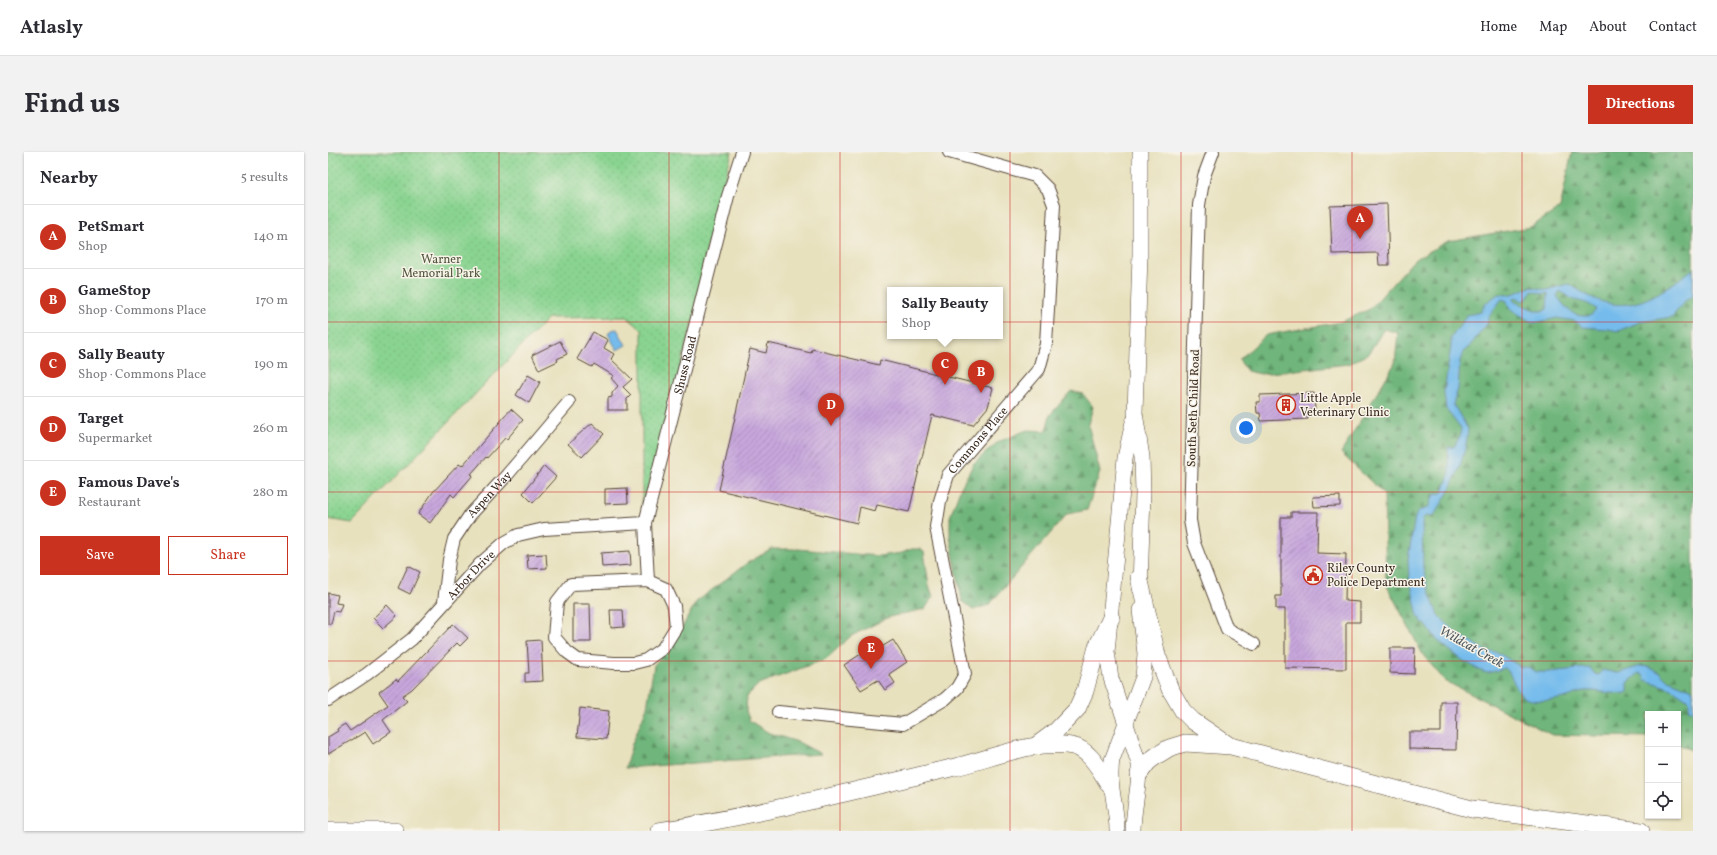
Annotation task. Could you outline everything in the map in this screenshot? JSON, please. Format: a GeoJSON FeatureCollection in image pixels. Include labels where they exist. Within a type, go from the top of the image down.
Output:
{"type":"FeatureCollection","features":[{"type":"Feature","properties":{"kind":"highway"},"geometry":{"type":"LineString","coordinates":[[1139,577],[1159,661],[1170,689],[1183,711],[1193,721],[1231,746]]}},
{"type":"Feature","properties":{"kind":"highway"},"geometry":{"type":"LineString","coordinates":[[1036,745],[1061,727],[1077,708],[1090,677],[1097,647],[1110,618]]}},
{"type":"Feature","properties":{"kind":"highway"},"geometry":{"type":"LineString","coordinates":[[1139,774],[1148,762],[1156,756],[1185,743],[1231,746],[1472,809],[1641,831]]}},
{"type":"Feature","properties":{"kind":"highway"},"geometry":{"type":"LineString","coordinates":[[659,831],[778,809],[970,764],[1036,745],[1054,744],[1074,746],[1087,754],[1096,764],[1110,786]]}},
{"type":"Feature","properties":{"kind":"highway"},"geometry":{"type":"LineString","coordinates":[[328,831],[394,831]]}},
{"type":"Feature","properties":{"kind":"main road"},"geometry":{"type":"LineString","coordinates":[[1133,831],[1134,805],[1139,774],[1138,757],[1108,666],[1107,652],[1123,494],[1125,458],[1135,413],[1140,255],[1140,152]]}},
{"type":"Feature","properties":{"kind":"main road"},"geometry":{"type":"LineString","coordinates":[[1117,831],[1115,808],[1110,786],[1112,760],[1138,693],[1145,665],[1146,654],[1140,606],[1139,577],[1143,493],[1142,457],[1135,413]]}},
{"type":"Feature","properties":{"kind":"street","name":"Shuss Road"},"geometry":{"type":"LineString","coordinates":[[648,581],[645,523],[728,196],[742,152]]}},
{"type":"Feature","properties":{"kind":"street","name":"Commons Place"},"geometry":{"type":"LineString","coordinates":[[778,712],[903,724],[945,699],[957,688],[965,674],[936,527],[940,501],[948,475],[1039,369],[1046,344],[1054,205],[1048,189],[1035,176],[949,152]]}},
{"type":"Feature","properties":{"kind":"street","name":"South Seth Child Road"},"geometry":{"type":"LineString","coordinates":[[1213,152],[1204,176],[1199,205],[1190,520],[1194,543],[1227,629],[1254,644]]}},
{"type":"Feature","properties":{"kind":"street","name":"Aspen Way"},"geometry":{"type":"LineString","coordinates":[[444,602],[449,560],[454,539],[470,515],[507,475],[569,402]]}},
{"type":"Feature","properties":{"kind":"street","name":"Arbor Drive"},"geometry":{"type":"LineString","coordinates":[[328,700],[367,674],[412,639],[480,564],[504,543],[518,535],[544,529],[645,523]]}},
{"type":"Feature","properties":{"kind":"street"},"geometry":{"type":"LineString","coordinates":[[648,581],[666,589],[674,606],[676,627],[663,648],[646,660],[634,663],[614,663],[578,660],[567,652],[554,637],[558,602],[571,584],[648,581]]}},
{"type":"Feature","properties":{"kind":"green space","name":"Warner Memorial Park"},"geometry":{"type":"Polygon","coordinates":[[[328,152],[732,152],[705,256],[693,321],[642,510],[642,330],[627,317],[548,318],[352,523],[328,519],[328,152]]]}},
{"type":"Feature","properties":{"kind":"green space"},"geometry":{"type":"Polygon","coordinates":[[[1572,152],[1693,152],[1693,751],[1681,745],[1681,711],[1645,711],[1645,737],[1552,735],[1445,681],[1423,655],[1386,584],[1384,494],[1341,453],[1395,363],[1398,333],[1384,329],[1368,354],[1348,364],[1261,374],[1247,371],[1239,360],[1266,335],[1341,322],[1370,309],[1414,260],[1448,241],[1531,227],[1560,208],[1572,152]]]}},
{"type":"Feature","properties":{"kind":"green space"},"geometry":{"type":"Polygon","coordinates":[[[1071,391],[1083,394],[1093,407],[1088,424],[1100,472],[1087,510],[1067,514],[989,605],[973,610],[962,601],[950,537],[950,517],[960,489],[974,463],[998,442],[1027,430],[1046,431],[1050,415],[1071,391]]]}},
{"type":"Feature","properties":{"kind":"green space"},"geometry":{"type":"Polygon","coordinates":[[[772,549],[798,549],[878,556],[902,553],[911,549],[920,549],[924,552],[929,585],[933,597],[925,609],[889,617],[851,636],[826,659],[759,684],[747,696],[746,711],[750,721],[769,733],[798,742],[821,754],[625,768],[632,744],[647,707],[654,665],[676,639],[696,602],[747,563],[772,549]]]}},
{"type":"Feature","properties":{"kind":"water","name":"Wildcat Creek"},"geometry":{"type":"Polygon","coordinates":[[[1693,269],[1693,295],[1686,300],[1672,317],[1640,322],[1618,331],[1582,327],[1575,321],[1557,318],[1535,323],[1509,308],[1507,301],[1502,299],[1490,314],[1487,324],[1469,347],[1463,352],[1460,361],[1458,389],[1453,404],[1468,429],[1467,440],[1461,463],[1452,485],[1434,515],[1423,518],[1422,523],[1423,568],[1428,589],[1438,615],[1456,633],[1486,651],[1497,652],[1521,667],[1528,667],[1537,672],[1590,668],[1595,674],[1599,675],[1602,670],[1618,673],[1641,666],[1648,667],[1659,672],[1666,679],[1693,690],[1693,711],[1688,709],[1689,702],[1687,699],[1672,689],[1645,680],[1644,676],[1639,673],[1628,683],[1628,692],[1626,693],[1586,691],[1553,700],[1529,700],[1518,691],[1510,674],[1505,668],[1489,673],[1483,672],[1462,660],[1437,640],[1418,616],[1409,576],[1408,559],[1415,517],[1419,511],[1428,508],[1434,495],[1443,492],[1449,475],[1448,447],[1454,447],[1460,436],[1461,429],[1446,409],[1444,392],[1451,338],[1467,315],[1481,312],[1485,304],[1498,294],[1507,295],[1530,287],[1546,290],[1568,284],[1595,299],[1623,305],[1647,299],[1659,293],[1693,269]],[[1532,291],[1526,300],[1522,301],[1515,297],[1515,302],[1537,311],[1544,311],[1547,309],[1548,293],[1544,294],[1532,291]],[[1560,291],[1557,296],[1571,312],[1579,316],[1593,314],[1596,309],[1588,304],[1571,298],[1560,291]]]}},
{"type":"Feature","properties":{"kind":"water"},"geometry":{"type":"Polygon","coordinates":[[[617,329],[626,345],[617,350],[608,334],[611,330],[617,329]]]}},
{"type":"Feature","properties":{"kind":"building"},"geometry":{"type":"Polygon","coordinates":[[[1387,204],[1389,265],[1379,265],[1378,253],[1332,254],[1330,206],[1387,204]]]}},
{"type":"Feature","properties":{"kind":"building"},"geometry":{"type":"Polygon","coordinates":[[[593,332],[608,340],[604,348],[614,354],[611,359],[632,379],[623,387],[631,395],[627,399],[627,410],[608,410],[608,398],[612,397],[612,393],[618,386],[611,378],[614,376],[594,364],[592,367],[577,359],[593,332]]]}},
{"type":"Feature","properties":{"kind":"building"},"geometry":{"type":"Polygon","coordinates":[[[560,341],[567,354],[557,359],[558,361],[539,370],[532,355],[560,341]]]}},
{"type":"Feature","properties":{"kind":"building"},"geometry":{"type":"Polygon","coordinates":[[[768,343],[811,353],[812,349],[879,365],[880,360],[993,388],[988,407],[973,425],[932,415],[909,512],[877,505],[875,511],[860,507],[857,523],[719,490],[750,349],[766,353],[768,343]]]}},
{"type":"Feature","properties":{"kind":"building"},"geometry":{"type":"Polygon","coordinates":[[[528,375],[540,382],[529,403],[516,395],[528,375]]]}},
{"type":"Feature","properties":{"kind":"building","name":"Little Apple Veterinary Clinic"},"geometry":{"type":"Polygon","coordinates":[[[1314,393],[1315,410],[1308,410],[1308,419],[1261,421],[1260,413],[1257,413],[1256,402],[1260,402],[1260,395],[1314,393]]]}},
{"type":"Feature","properties":{"kind":"building"},"geometry":{"type":"Polygon","coordinates":[[[511,409],[523,420],[507,439],[505,438],[487,458],[486,457],[454,497],[451,494],[430,523],[418,514],[433,492],[459,464],[462,466],[511,409]]]}},
{"type":"Feature","properties":{"kind":"building"},"geometry":{"type":"Polygon","coordinates":[[[592,423],[604,434],[582,457],[568,444],[592,423]]]}},
{"type":"Feature","properties":{"kind":"building"},"geometry":{"type":"Polygon","coordinates":[[[544,466],[556,477],[533,503],[523,493],[544,466]]]}},
{"type":"Feature","properties":{"kind":"building"},"geometry":{"type":"Polygon","coordinates":[[[627,488],[628,503],[605,504],[605,489],[627,488]]]}},
{"type":"Feature","properties":{"kind":"building"},"geometry":{"type":"Polygon","coordinates":[[[1340,496],[1340,506],[1314,507],[1313,497],[1340,496]]]}},
{"type":"Feature","properties":{"kind":"building","name":"Riley County Police Department"},"geometry":{"type":"Polygon","coordinates":[[[1291,512],[1318,512],[1317,553],[1346,554],[1345,601],[1360,602],[1360,622],[1346,622],[1346,669],[1285,668],[1285,609],[1276,609],[1276,596],[1281,596],[1281,517],[1291,517],[1291,512]]]}},
{"type":"Feature","properties":{"kind":"building"},"geometry":{"type":"Polygon","coordinates":[[[630,551],[631,565],[602,567],[601,553],[630,551]]]}},
{"type":"Feature","properties":{"kind":"building"},"geometry":{"type":"Polygon","coordinates":[[[546,554],[547,568],[528,569],[527,555],[546,554]]]}},
{"type":"Feature","properties":{"kind":"building"},"geometry":{"type":"Polygon","coordinates":[[[408,566],[420,572],[410,594],[398,588],[408,566]]]}},
{"type":"Feature","properties":{"kind":"building"},"geometry":{"type":"Polygon","coordinates":[[[328,593],[338,595],[336,603],[342,604],[339,612],[334,611],[331,624],[328,624],[328,593]]]}},
{"type":"Feature","properties":{"kind":"building"},"geometry":{"type":"Polygon","coordinates":[[[573,604],[590,604],[591,642],[573,642],[573,604]]]}},
{"type":"Feature","properties":{"kind":"building"},"geometry":{"type":"Polygon","coordinates":[[[387,605],[397,616],[383,628],[373,618],[387,605]]]}},
{"type":"Feature","properties":{"kind":"building"},"geometry":{"type":"Polygon","coordinates":[[[610,610],[623,610],[624,627],[611,628],[610,610]]]}},
{"type":"Feature","properties":{"kind":"building"},"geometry":{"type":"Polygon","coordinates":[[[453,624],[468,638],[460,646],[457,643],[412,689],[402,696],[407,701],[383,720],[391,732],[373,744],[365,732],[328,754],[328,737],[338,731],[337,729],[345,724],[350,731],[388,705],[379,692],[396,679],[398,681],[453,624]]]}},
{"type":"Feature","properties":{"kind":"building"},"geometry":{"type":"Polygon","coordinates":[[[541,640],[543,681],[525,682],[525,673],[529,673],[527,641],[541,640]]]}},
{"type":"Feature","properties":{"kind":"building"},"geometry":{"type":"Polygon","coordinates":[[[893,640],[907,662],[889,674],[895,683],[885,690],[878,680],[861,690],[844,665],[864,652],[863,650],[876,641],[880,648],[893,640]]]}},
{"type":"Feature","properties":{"kind":"building"},"geometry":{"type":"Polygon","coordinates":[[[1390,648],[1415,648],[1414,674],[1390,673],[1390,648]]]}},
{"type":"Feature","properties":{"kind":"building"},"geometry":{"type":"Polygon","coordinates":[[[1441,702],[1457,702],[1456,750],[1409,749],[1409,732],[1441,732],[1441,702]]]}},
{"type":"Feature","properties":{"kind":"building"},"geometry":{"type":"Polygon","coordinates":[[[580,708],[609,711],[606,739],[577,737],[580,708]]]}},
{"type":"Feature","properties":{"kind":"place","name":"PetSmart"},"geometry":{"type":"Point","coordinates":[1360,239]}},
{"type":"Feature","properties":{"kind":"place","name":"Sally Beauty"},"geometry":{"type":"Point","coordinates":[945,385]}},
{"type":"Feature","properties":{"kind":"place","name":"GameStop"},"geometry":{"type":"Point","coordinates":[981,393]}},
{"type":"Feature","properties":{"kind":"place","name":"Little Apple Veterinary Clinic"},"geometry":{"type":"Point","coordinates":[1286,405]}},
{"type":"Feature","properties":{"kind":"place","name":"Target"},"geometry":{"type":"Point","coordinates":[831,426]}},
{"type":"Feature","properties":{"kind":"place","name":"Riley County Police Department"},"geometry":{"type":"Point","coordinates":[1313,575]}},
{"type":"Feature","properties":{"kind":"place","name":"Famous Dave's"},"geometry":{"type":"Point","coordinates":[871,669]}}]}
